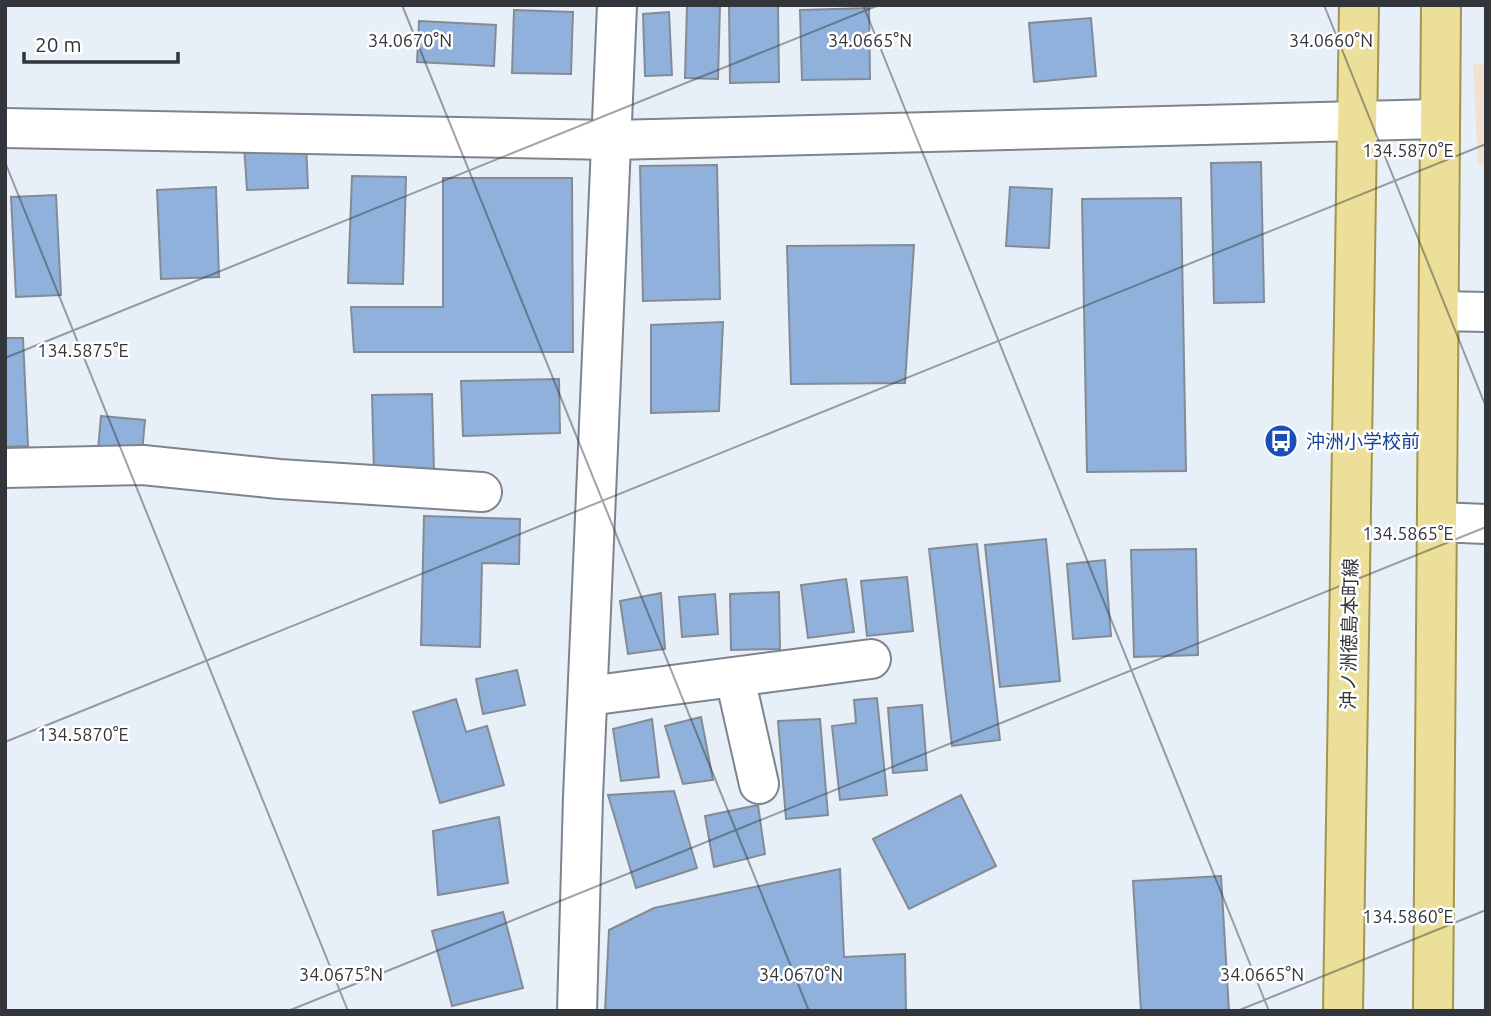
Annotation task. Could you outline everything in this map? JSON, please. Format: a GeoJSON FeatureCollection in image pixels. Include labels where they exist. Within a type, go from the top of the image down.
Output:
{"type":"FeatureCollection","features":[{"type":"Feature","properties":{"kind":"main road","name":"沖ノ洲徳島本町線"},"geometry":{"type":"LineString","coordinates":[[1343,1011],[1359,5]]}},
{"type":"Feature","properties":{"kind":"main road"},"geometry":{"type":"LineString","coordinates":[[1433,1011],[1441,5]]}},
{"type":"Feature","properties":{"kind":"street"},"geometry":{"type":"LineString","coordinates":[[577,1011],[617,5]]}},
{"type":"Feature","properties":{"kind":"street"},"geometry":{"type":"LineString","coordinates":[[5,128],[612,140],[1439,119]]}},
{"type":"Feature","properties":{"kind":"street"},"geometry":{"type":"LineString","coordinates":[[1440,311],[1486,312]]}},
{"type":"Feature","properties":{"kind":"street"},"geometry":{"type":"LineString","coordinates":[[5,468],[143,465],[279,479],[482,492]]}},
{"type":"Feature","properties":{"kind":"street"},"geometry":{"type":"LineString","coordinates":[[1437,522],[1486,524]]}},
{"type":"Feature","properties":{"kind":"street"},"geometry":{"type":"LineString","coordinates":[[588,696],[871,659]]}},
{"type":"Feature","properties":{"kind":"street"},"geometry":{"type":"LineString","coordinates":[[735,678],[759,783]]}},
{"type":"Feature","properties":{"kind":"shaded area"},"geometry":{"type":"Polygon","coordinates":[[[1473,64],[1486,64],[1486,163],[1478,164],[1473,64]]]}},
{"type":"Feature","properties":{"kind":"building"},"geometry":{"type":"Polygon","coordinates":[[[687,5],[720,5],[718,79],[685,78],[687,5]]]}},
{"type":"Feature","properties":{"kind":"building"},"geometry":{"type":"Polygon","coordinates":[[[729,5],[778,5],[779,82],[730,83],[729,5]]]}},
{"type":"Feature","properties":{"kind":"building"},"geometry":{"type":"Polygon","coordinates":[[[869,8],[870,79],[802,80],[800,10],[869,8]]]}},
{"type":"Feature","properties":{"kind":"building"},"geometry":{"type":"Polygon","coordinates":[[[514,10],[573,12],[571,74],[512,73],[514,10]]]}},
{"type":"Feature","properties":{"kind":"building"},"geometry":{"type":"Polygon","coordinates":[[[669,12],[672,75],[645,76],[643,14],[669,12]]]}},
{"type":"Feature","properties":{"kind":"building"},"geometry":{"type":"Polygon","coordinates":[[[1091,18],[1096,76],[1034,82],[1029,23],[1091,18]]]}},
{"type":"Feature","properties":{"kind":"building"},"geometry":{"type":"Polygon","coordinates":[[[419,21],[496,25],[494,66],[417,62],[419,21]]]}},
{"type":"Feature","properties":{"kind":"building"},"geometry":{"type":"Polygon","coordinates":[[[306,143],[308,188],[247,190],[244,145],[306,143]]]}},
{"type":"Feature","properties":{"kind":"building"},"geometry":{"type":"Polygon","coordinates":[[[1261,162],[1264,302],[1214,303],[1211,163],[1261,162]]]}},
{"type":"Feature","properties":{"kind":"building"},"geometry":{"type":"Polygon","coordinates":[[[717,165],[720,299],[643,301],[640,166],[717,165]]]}},
{"type":"Feature","properties":{"kind":"building"},"geometry":{"type":"Polygon","coordinates":[[[352,176],[406,177],[403,284],[348,283],[352,176]]]}},
{"type":"Feature","properties":{"kind":"building"},"geometry":{"type":"Polygon","coordinates":[[[443,178],[572,178],[573,352],[354,352],[351,307],[443,307],[443,178]]]}},
{"type":"Feature","properties":{"kind":"building"},"geometry":{"type":"Polygon","coordinates":[[[216,187],[219,277],[161,279],[157,190],[216,187]]]}},
{"type":"Feature","properties":{"kind":"building"},"geometry":{"type":"Polygon","coordinates":[[[1010,187],[1052,189],[1049,248],[1006,246],[1010,187]]]}},
{"type":"Feature","properties":{"kind":"building"},"geometry":{"type":"Polygon","coordinates":[[[56,195],[61,295],[16,297],[11,197],[56,195]]]}},
{"type":"Feature","properties":{"kind":"building"},"geometry":{"type":"Polygon","coordinates":[[[1181,198],[1186,471],[1087,472],[1082,199],[1181,198]]]}},
{"type":"Feature","properties":{"kind":"building"},"geometry":{"type":"Polygon","coordinates":[[[914,245],[905,383],[791,384],[787,246],[914,245]]]}},
{"type":"Feature","properties":{"kind":"building"},"geometry":{"type":"Polygon","coordinates":[[[723,322],[719,411],[651,413],[651,325],[723,322]]]}},
{"type":"Feature","properties":{"kind":"building"},"geometry":{"type":"Polygon","coordinates":[[[5,338],[23,338],[28,446],[5,447],[5,338]]]}},
{"type":"Feature","properties":{"kind":"building"},"geometry":{"type":"Polygon","coordinates":[[[559,379],[560,433],[463,436],[461,381],[559,379]]]}},
{"type":"Feature","properties":{"kind":"building"},"geometry":{"type":"Polygon","coordinates":[[[432,394],[434,471],[374,472],[372,395],[432,394]]]}},
{"type":"Feature","properties":{"kind":"building"},"geometry":{"type":"Polygon","coordinates":[[[101,416],[145,420],[142,453],[98,450],[101,416]]]}},
{"type":"Feature","properties":{"kind":"building"},"geometry":{"type":"Polygon","coordinates":[[[424,516],[520,519],[519,564],[482,563],[480,647],[421,645],[424,516]]]}},
{"type":"Feature","properties":{"kind":"building"},"geometry":{"type":"Polygon","coordinates":[[[1046,539],[1060,681],[1000,687],[985,545],[1046,539]]]}},
{"type":"Feature","properties":{"kind":"building"},"geometry":{"type":"Polygon","coordinates":[[[977,544],[1000,740],[952,746],[929,549],[977,544]]]}},
{"type":"Feature","properties":{"kind":"building"},"geometry":{"type":"Polygon","coordinates":[[[1196,549],[1198,655],[1134,657],[1131,550],[1196,549]]]}},
{"type":"Feature","properties":{"kind":"building"},"geometry":{"type":"Polygon","coordinates":[[[1105,560],[1111,636],[1073,639],[1067,564],[1105,560]]]}},
{"type":"Feature","properties":{"kind":"building"},"geometry":{"type":"Polygon","coordinates":[[[907,577],[913,631],[867,636],[861,581],[907,577]]]}},
{"type":"Feature","properties":{"kind":"building"},"geometry":{"type":"Polygon","coordinates":[[[846,579],[854,632],[808,638],[801,585],[846,579]]]}},
{"type":"Feature","properties":{"kind":"building"},"geometry":{"type":"Polygon","coordinates":[[[779,592],[780,649],[731,650],[730,594],[779,592]]]}},
{"type":"Feature","properties":{"kind":"building"},"geometry":{"type":"Polygon","coordinates":[[[661,593],[665,649],[628,654],[620,601],[661,593]]]}},
{"type":"Feature","properties":{"kind":"building"},"geometry":{"type":"Polygon","coordinates":[[[715,594],[718,634],[682,637],[679,597],[715,594]]]}},
{"type":"Feature","properties":{"kind":"building"},"geometry":{"type":"Polygon","coordinates":[[[517,670],[525,705],[483,714],[476,679],[517,670]]]}},
{"type":"Feature","properties":{"kind":"building"},"geometry":{"type":"Polygon","coordinates":[[[877,698],[887,795],[840,800],[832,726],[856,723],[854,700],[877,698]]]}},
{"type":"Feature","properties":{"kind":"building"},"geometry":{"type":"Polygon","coordinates":[[[456,699],[466,732],[487,726],[504,785],[440,803],[413,712],[456,699]]]}},
{"type":"Feature","properties":{"kind":"building"},"geometry":{"type":"Polygon","coordinates":[[[922,705],[927,770],[893,773],[888,708],[922,705]]]}},
{"type":"Feature","properties":{"kind":"building"},"geometry":{"type":"Polygon","coordinates":[[[701,717],[713,780],[683,784],[665,726],[701,717]]]}},
{"type":"Feature","properties":{"kind":"building"},"geometry":{"type":"Polygon","coordinates":[[[652,719],[659,777],[621,781],[613,729],[652,719]]]}},
{"type":"Feature","properties":{"kind":"building"},"geometry":{"type":"Polygon","coordinates":[[[820,719],[828,815],[786,819],[778,721],[820,719]]]}},
{"type":"Feature","properties":{"kind":"building"},"geometry":{"type":"Polygon","coordinates":[[[674,791],[697,868],[636,888],[608,795],[674,791]]]}},
{"type":"Feature","properties":{"kind":"building"},"geometry":{"type":"Polygon","coordinates":[[[961,795],[996,866],[909,909],[873,839],[961,795]]]}},
{"type":"Feature","properties":{"kind":"building"},"geometry":{"type":"Polygon","coordinates":[[[758,805],[765,854],[714,867],[705,816],[758,805]]]}},
{"type":"Feature","properties":{"kind":"building"},"geometry":{"type":"Polygon","coordinates":[[[499,817],[508,883],[438,895],[433,831],[499,817]]]}},
{"type":"Feature","properties":{"kind":"building"},"geometry":{"type":"Polygon","coordinates":[[[840,869],[844,957],[905,954],[906,1011],[605,1011],[609,930],[654,908],[840,869]]]}},
{"type":"Feature","properties":{"kind":"building"},"geometry":{"type":"Polygon","coordinates":[[[1221,876],[1229,1011],[1141,1011],[1133,881],[1221,876]]]}},
{"type":"Feature","properties":{"kind":"building"},"geometry":{"type":"Polygon","coordinates":[[[503,912],[523,988],[452,1006],[432,931],[503,912]]]}},
{"type":"Feature","properties":{"kind":"place","name":"沖洲小学校前"},"geometry":{"type":"Point","coordinates":[1281,441]}}]}
